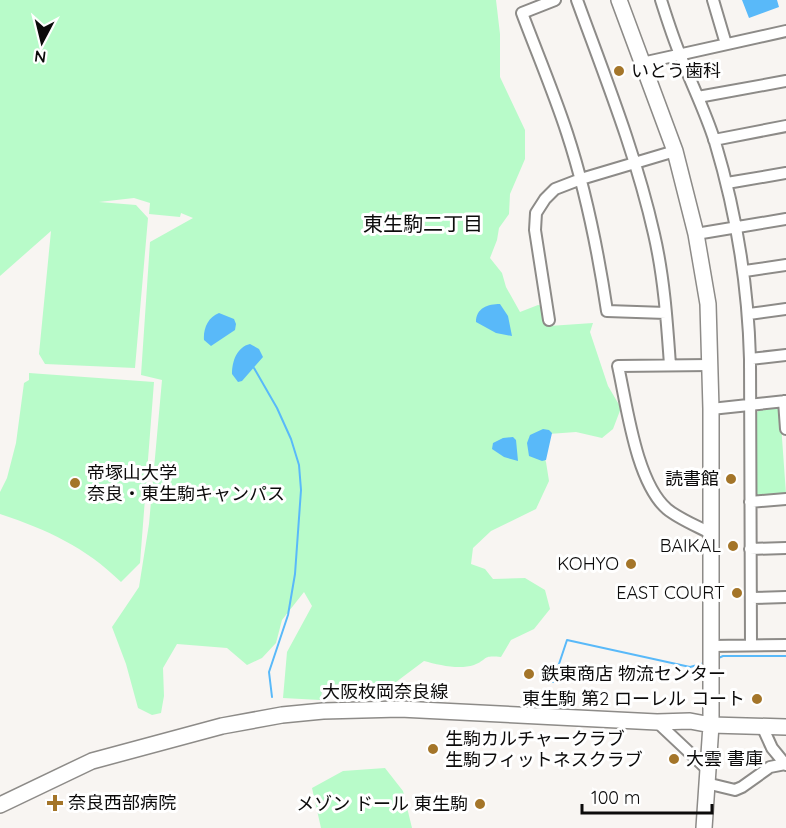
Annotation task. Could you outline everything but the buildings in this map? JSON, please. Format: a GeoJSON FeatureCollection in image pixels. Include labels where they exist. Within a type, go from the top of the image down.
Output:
{"type":"FeatureCollection","features":[{"type":"Feature","properties":{"kind":"street"},"geometry":{"type":"LineString","coordinates":[[555,0],[522,13],[566,131],[581,179],[601,270],[607,311],[666,313]]}},
{"type":"Feature","properties":{"kind":"street"},"geometry":{"type":"LineString","coordinates":[[577,0],[636,162],[655,236],[666,313],[670,365]]}},
{"type":"Feature","properties":{"kind":"street"},"geometry":{"type":"LineString","coordinates":[[619,0],[675,151],[696,234],[708,304],[712,534],[711,725],[704,828]]}},
{"type":"Feature","properties":{"kind":"street"},"geometry":{"type":"LineString","coordinates":[[661,0],[714,140],[738,226],[745,271],[750,359],[751,645]]}},
{"type":"Feature","properties":{"kind":"street"},"geometry":{"type":"LineString","coordinates":[[713,0],[726,44]]}},
{"type":"Feature","properties":{"kind":"street"},"geometry":{"type":"LineString","coordinates":[[642,63],[786,31]]}},
{"type":"Feature","properties":{"kind":"street"},"geometry":{"type":"LineString","coordinates":[[698,98],[786,81]]}},
{"type":"Feature","properties":{"kind":"street"},"geometry":{"type":"LineString","coordinates":[[714,140],[786,126]]}},
{"type":"Feature","properties":{"kind":"street"},"geometry":{"type":"LineString","coordinates":[[549,320],[535,230],[536,213],[545,199],[555,189],[581,179],[675,151]]}},
{"type":"Feature","properties":{"kind":"street"},"geometry":{"type":"LineString","coordinates":[[727,183],[786,173]]}},
{"type":"Feature","properties":{"kind":"street"},"geometry":{"type":"LineString","coordinates":[[696,234],[786,219]]}},
{"type":"Feature","properties":{"kind":"street"},"geometry":{"type":"LineString","coordinates":[[745,271],[786,265]]}},
{"type":"Feature","properties":{"kind":"street"},"geometry":{"type":"LineString","coordinates":[[749,314],[786,309]]}},
{"type":"Feature","properties":{"kind":"street"},"geometry":{"type":"LineString","coordinates":[[750,359],[786,355]]}},
{"type":"Feature","properties":{"kind":"street"},"geometry":{"type":"LineString","coordinates":[[710,365],[618,366],[633,432],[651,491],[668,509],[712,534]]}},
{"type":"Feature","properties":{"kind":"street"},"geometry":{"type":"LineString","coordinates":[[711,409],[785,401],[786,429]]}},
{"type":"Feature","properties":{"kind":"street"},"geometry":{"type":"LineString","coordinates":[[750,502],[786,500]]}},
{"type":"Feature","properties":{"kind":"street"},"geometry":{"type":"LineString","coordinates":[[750,549],[786,548]]}},
{"type":"Feature","properties":{"kind":"street"},"geometry":{"type":"LineString","coordinates":[[750,598],[786,597]]}},
{"type":"Feature","properties":{"kind":"street"},"geometry":{"type":"LineString","coordinates":[[711,646],[786,645]]}},
{"type":"Feature","properties":{"kind":"street","name":"大阪枚岡奈良線"},"geometry":{"type":"LineString","coordinates":[[0,805],[92,761],[222,726],[323,711],[400,709],[786,727]]}},
{"type":"Feature","properties":{"kind":"street"},"geometry":{"type":"LineString","coordinates":[[657,722],[707,776],[735,790],[770,767],[786,764]]}},
{"type":"Feature","properties":{"kind":"street"},"geometry":{"type":"LineString","coordinates":[[762,726],[772,748],[786,764]]}},
{"type":"Feature","properties":{"kind":"green space"},"geometry":{"type":"Polygon","coordinates":[[[0,0],[496,0],[500,34],[500,77],[525,130],[525,159],[510,194],[509,214],[499,228],[490,258],[502,273],[506,287],[520,312],[538,305],[544,306],[549,326],[593,323],[590,332],[608,386],[621,408],[613,429],[602,438],[576,432],[535,435],[546,462],[549,481],[536,509],[491,531],[473,548],[471,564],[485,569],[493,579],[525,578],[545,590],[550,609],[534,629],[511,640],[501,657],[488,657],[474,665],[462,667],[424,661],[396,682],[324,685],[320,700],[283,698],[287,652],[312,606],[304,592],[282,620],[276,643],[262,658],[247,665],[227,648],[177,644],[163,668],[164,696],[161,713],[152,715],[138,708],[126,664],[112,627],[139,587],[149,524],[162,380],[141,375],[150,242],[193,218],[181,213],[180,217],[149,214],[150,203],[134,198],[99,202],[136,205],[148,218],[135,368],[45,364],[39,354],[51,231],[0,276],[0,0]]]}},
{"type":"Feature","properties":{"kind":"green space"},"geometry":{"type":"Polygon","coordinates":[[[29,373],[154,382],[140,563],[121,582],[80,549],[34,526],[0,514],[0,492],[7,478],[16,443],[24,383],[29,380],[29,373]]]}},
{"type":"Feature","properties":{"kind":"green space"},"geometry":{"type":"Polygon","coordinates":[[[776,407],[780,410],[786,494],[759,498],[756,494],[755,415],[760,409],[776,407]]]}},
{"type":"Feature","properties":{"kind":"green space"},"geometry":{"type":"Polygon","coordinates":[[[385,768],[403,791],[412,828],[321,828],[312,788],[343,771],[385,768]]]}},
{"type":"Feature","properties":{"kind":"water"},"geometry":{"type":"Polygon","coordinates":[[[742,0],[777,0],[779,7],[749,18],[742,0]]]}},
{"type":"Feature","properties":{"kind":"water"},"geometry":{"type":"Polygon","coordinates":[[[500,304],[508,316],[512,336],[496,333],[476,322],[480,310],[500,304]]]}},
{"type":"Feature","properties":{"kind":"water"},"geometry":{"type":"Polygon","coordinates":[[[219,313],[234,319],[235,330],[211,346],[204,340],[204,332],[209,320],[219,313]]]}},
{"type":"Feature","properties":{"kind":"water"},"geometry":{"type":"Polygon","coordinates":[[[250,344],[259,349],[263,357],[242,381],[238,382],[232,374],[234,360],[242,348],[250,344]]]}},
{"type":"Feature","properties":{"kind":"water"},"geometry":{"type":"Polygon","coordinates":[[[543,429],[552,433],[546,460],[542,461],[529,456],[527,443],[530,435],[543,429]]]}},
{"type":"Feature","properties":{"kind":"water"},"geometry":{"type":"Polygon","coordinates":[[[513,437],[516,440],[518,461],[504,457],[492,449],[493,443],[503,438],[513,437]]]}},
{"type":"Feature","properties":{"kind":"waterway"},"geometry":{"type":"LineString","coordinates":[[254,368],[277,408],[291,439],[299,465],[301,490],[295,574],[288,615],[269,672],[272,697]]}},
{"type":"Feature","properties":{"kind":"waterway"},"geometry":{"type":"LineString","coordinates":[[553,682],[567,640],[690,667],[705,663]]}},
{"type":"Feature","properties":{"kind":"waterway"},"geometry":{"type":"LineString","coordinates":[[716,659],[723,656],[786,656]]}},
{"type":"Feature","properties":{"kind":"place","name":"いとう歯科"},"geometry":{"type":"Point","coordinates":[619,71]}},
{"type":"Feature","properties":{"kind":"place","name":"読書館"},"geometry":{"type":"Point","coordinates":[731,479]}},
{"type":"Feature","properties":{"kind":"place","name":"帝塚山大学 奈良・東生駒キャンパス"},"geometry":{"type":"Point","coordinates":[75,483]}},
{"type":"Feature","properties":{"kind":"place","name":"BAIKAL"},"geometry":{"type":"Point","coordinates":[733,546]}},
{"type":"Feature","properties":{"kind":"place","name":"KOHYO"},"geometry":{"type":"Point","coordinates":[631,564]}},
{"type":"Feature","properties":{"kind":"place","name":"EAST COURT"},"geometry":{"type":"Point","coordinates":[737,593]}},
{"type":"Feature","properties":{"kind":"place","name":"鉄東商店 物流センター"},"geometry":{"type":"Point","coordinates":[529,674]}},
{"type":"Feature","properties":{"kind":"place","name":"東生駒 第2 ローレル コート"},"geometry":{"type":"Point","coordinates":[757,699]}},
{"type":"Feature","properties":{"kind":"place","name":"生駒カルチャークラブ 生駒フィットネスクラブ"},"geometry":{"type":"Point","coordinates":[433,749]}},
{"type":"Feature","properties":{"kind":"place","name":"大雲 書庫"},"geometry":{"type":"Point","coordinates":[674,759]}},
{"type":"Feature","properties":{"kind":"place","name":"奈良西部病院"},"geometry":{"type":"Point","coordinates":[55,803]}},
{"type":"Feature","properties":{"kind":"place","name":"メゾン ドール 東生駒"},"geometry":{"type":"Point","coordinates":[480,804]}},
{"type":"Feature","properties":{"kind":"district","name":"東生駒二丁目"},"geometry":{"type":"Point","coordinates":[423,224]}}]}
